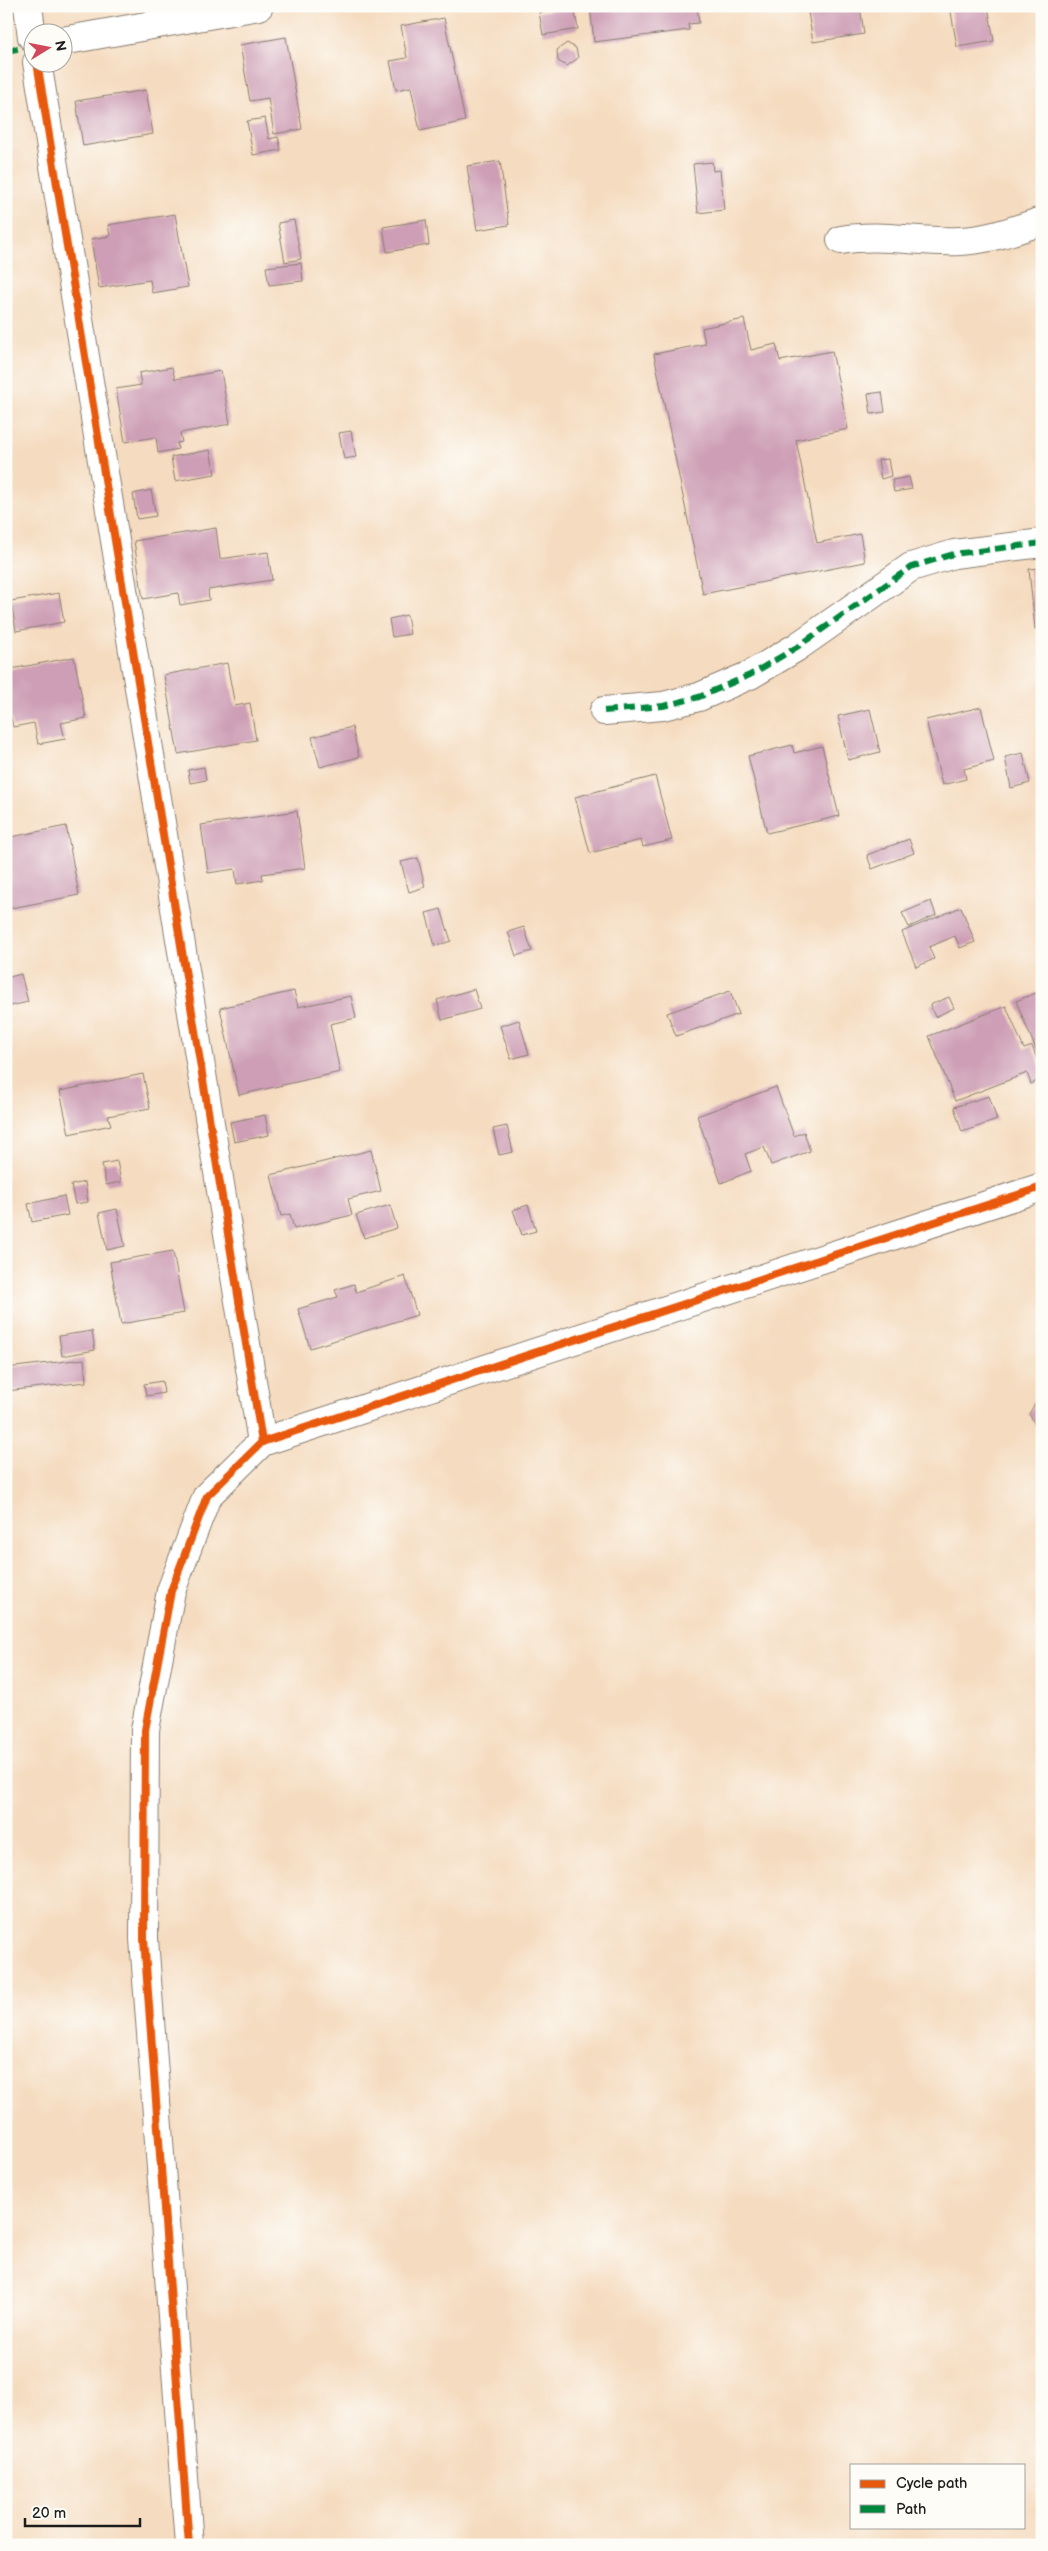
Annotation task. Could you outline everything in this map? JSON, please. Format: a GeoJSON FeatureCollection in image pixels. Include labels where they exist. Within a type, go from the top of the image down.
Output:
{"type":"FeatureCollection","features":[{"type":"Feature","properties":{"kind":"street"},"geometry":{"type":"LineString","coordinates":[[28,6],[30,22]]}},
{"type":"Feature","properties":{"kind":"street"},"geometry":{"type":"LineString","coordinates":[[72,38],[259,6]]}},
{"type":"Feature","properties":{"kind":"street"},"geometry":{"type":"LineString","coordinates":[[39,72],[262,1442]]}},
{"type":"Feature","properties":{"kind":"street"},"geometry":{"type":"LineString","coordinates":[[842,240],[869,237],[959,241],[993,237],[1042,221]]}},
{"type":"Feature","properties":{"kind":"street"},"geometry":{"type":"LineString","coordinates":[[604,711],[663,706],[699,697],[750,675],[797,646],[911,567],[954,554],[1042,544]]}},
{"type":"Feature","properties":{"kind":"street"},"geometry":{"type":"LineString","coordinates":[[189,2545],[144,1939],[145,1730],[171,1591],[207,1496],[262,1442],[1042,1187]]}},
{"type":"Feature","properties":{"kind":"building"},"geometry":{"type":"Polygon","coordinates":[[[590,6],[697,6],[699,23],[688,24],[689,30],[594,42],[590,6]]]}},
{"type":"Feature","properties":{"kind":"building"},"geometry":{"type":"Polygon","coordinates":[[[807,6],[860,6],[864,34],[813,42],[807,6]]]}},
{"type":"Feature","properties":{"kind":"building"},"geometry":{"type":"Polygon","coordinates":[[[950,6],[988,6],[994,41],[957,47],[950,6]]]}},
{"type":"Feature","properties":{"kind":"building"},"geometry":{"type":"Polygon","coordinates":[[[574,7],[578,29],[543,35],[539,12],[574,7]]]}},
{"type":"Feature","properties":{"kind":"building"},"geometry":{"type":"Polygon","coordinates":[[[444,18],[465,121],[420,131],[411,87],[396,90],[390,61],[407,58],[401,26],[444,18]]]}},
{"type":"Feature","properties":{"kind":"building"},"geometry":{"type":"Polygon","coordinates":[[[286,37],[302,129],[274,134],[268,98],[250,101],[240,45],[286,37]]]}},
{"type":"Feature","properties":{"kind":"building"},"geometry":{"type":"Polygon","coordinates":[[[567,43],[576,48],[578,58],[567,66],[558,61],[557,50],[567,43]]]}},
{"type":"Feature","properties":{"kind":"building"},"geometry":{"type":"Polygon","coordinates":[[[146,90],[153,134],[83,146],[76,101],[146,90]]]}},
{"type":"Feature","properties":{"kind":"building"},"geometry":{"type":"Polygon","coordinates":[[[265,118],[269,139],[278,137],[281,150],[253,155],[247,121],[265,118]]]}},
{"type":"Feature","properties":{"kind":"building"},"geometry":{"type":"Polygon","coordinates":[[[500,161],[509,225],[477,230],[467,166],[500,161]]]}},
{"type":"Feature","properties":{"kind":"building"},"geometry":{"type":"Polygon","coordinates":[[[712,162],[713,171],[720,170],[724,210],[698,213],[693,164],[712,162]]]}},
{"type":"Feature","properties":{"kind":"building"},"geometry":{"type":"Polygon","coordinates":[[[175,214],[188,287],[152,293],[150,280],[99,288],[91,239],[110,236],[108,225],[175,214]]]}},
{"type":"Feature","properties":{"kind":"building"},"geometry":{"type":"Polygon","coordinates":[[[294,220],[301,259],[285,262],[278,223],[294,220]]]}},
{"type":"Feature","properties":{"kind":"building"},"geometry":{"type":"Polygon","coordinates":[[[426,220],[429,245],[387,252],[383,227],[426,220]]]}},
{"type":"Feature","properties":{"kind":"building"},"geometry":{"type":"Polygon","coordinates":[[[301,263],[303,281],[269,285],[266,267],[301,263]]]}},
{"type":"Feature","properties":{"kind":"building"},"geometry":{"type":"Polygon","coordinates":[[[744,319],[751,350],[776,344],[780,361],[832,351],[848,429],[796,440],[817,543],[860,534],[865,562],[703,594],[654,354],[705,344],[702,328],[744,319]]]}},
{"type":"Feature","properties":{"kind":"building"},"geometry":{"type":"Polygon","coordinates":[[[172,367],[175,379],[221,371],[230,424],[180,433],[182,442],[177,443],[178,449],[158,453],[156,437],[125,442],[116,389],[141,385],[139,373],[172,367]]]}},
{"type":"Feature","properties":{"kind":"building"},"geometry":{"type":"Polygon","coordinates":[[[882,392],[885,412],[871,414],[868,394],[882,392]]]}},
{"type":"Feature","properties":{"kind":"building"},"geometry":{"type":"Polygon","coordinates":[[[351,431],[356,457],[344,459],[339,433],[351,431]]]}},
{"type":"Feature","properties":{"kind":"building"},"geometry":{"type":"Polygon","coordinates":[[[210,450],[215,474],[175,481],[171,457],[210,450]]]}},
{"type":"Feature","properties":{"kind":"building"},"geometry":{"type":"Polygon","coordinates":[[[888,459],[891,476],[881,479],[878,460],[888,459]]]}},
{"type":"Feature","properties":{"kind":"building"},"geometry":{"type":"Polygon","coordinates":[[[909,477],[912,489],[894,492],[892,480],[909,477]]]}},
{"type":"Feature","properties":{"kind":"building"},"geometry":{"type":"Polygon","coordinates":[[[151,490],[156,516],[137,519],[133,494],[151,490]]]}},
{"type":"Feature","properties":{"kind":"building"},"geometry":{"type":"Polygon","coordinates":[[[216,528],[220,559],[268,552],[272,580],[208,590],[209,600],[180,605],[178,593],[143,599],[134,541],[216,528]]]}},
{"type":"Feature","properties":{"kind":"building"},"geometry":{"type":"Polygon","coordinates":[[[1042,568],[1042,628],[1035,629],[1029,569],[1042,568]]]}},
{"type":"Feature","properties":{"kind":"building"},"geometry":{"type":"Polygon","coordinates":[[[59,593],[64,622],[16,631],[11,601],[59,593]]]}},
{"type":"Feature","properties":{"kind":"building"},"geometry":{"type":"Polygon","coordinates":[[[407,615],[410,634],[392,637],[389,619],[407,615]]]}},
{"type":"Feature","properties":{"kind":"building"},"geometry":{"type":"Polygon","coordinates":[[[74,657],[86,718],[61,723],[65,739],[38,744],[34,723],[13,727],[9,709],[6,710],[6,670],[74,657]]]}},
{"type":"Feature","properties":{"kind":"building"},"geometry":{"type":"Polygon","coordinates":[[[227,663],[235,706],[250,703],[256,740],[178,754],[164,675],[227,663]]]}},
{"type":"Feature","properties":{"kind":"building"},"geometry":{"type":"Polygon","coordinates":[[[981,707],[994,761],[964,769],[966,779],[942,785],[926,720],[981,707]]]}},
{"type":"Feature","properties":{"kind":"building"},"geometry":{"type":"Polygon","coordinates":[[[870,709],[880,752],[848,760],[838,716],[870,709]]]}},
{"type":"Feature","properties":{"kind":"building"},"geometry":{"type":"Polygon","coordinates":[[[352,727],[359,757],[320,767],[312,737],[352,727]]]}},
{"type":"Feature","properties":{"kind":"building"},"geometry":{"type":"Polygon","coordinates":[[[792,745],[794,753],[822,746],[839,816],[767,833],[748,756],[792,745]]]}},
{"type":"Feature","properties":{"kind":"building"},"geometry":{"type":"Polygon","coordinates":[[[1023,753],[1030,783],[1011,788],[1005,757],[1023,753]]]}},
{"type":"Feature","properties":{"kind":"building"},"geometry":{"type":"Polygon","coordinates":[[[204,767],[206,780],[190,783],[188,770],[204,767]]]}},
{"type":"Feature","properties":{"kind":"building"},"geometry":{"type":"Polygon","coordinates":[[[655,776],[672,840],[643,847],[641,840],[590,853],[575,797],[655,776]]]}},
{"type":"Feature","properties":{"kind":"building"},"geometry":{"type":"Polygon","coordinates":[[[297,811],[305,868],[262,874],[263,880],[237,884],[235,869],[208,873],[201,825],[297,811]]]}},
{"type":"Feature","properties":{"kind":"building"},"geometry":{"type":"Polygon","coordinates":[[[66,826],[79,895],[6,909],[6,838],[66,826]]]}},
{"type":"Feature","properties":{"kind":"building"},"geometry":{"type":"Polygon","coordinates":[[[909,839],[914,853],[872,869],[867,855],[909,839]]]}},
{"type":"Feature","properties":{"kind":"building"},"geometry":{"type":"Polygon","coordinates":[[[418,858],[425,887],[409,892],[401,862],[418,858]]]}},
{"type":"Feature","properties":{"kind":"building"},"geometry":{"type":"Polygon","coordinates":[[[931,901],[936,915],[909,927],[902,913],[931,901]]]}},
{"type":"Feature","properties":{"kind":"building"},"geometry":{"type":"Polygon","coordinates":[[[961,907],[975,942],[960,948],[955,936],[929,947],[934,959],[916,967],[902,932],[961,907]]]}},
{"type":"Feature","properties":{"kind":"building"},"geometry":{"type":"Polygon","coordinates":[[[441,909],[451,941],[435,946],[426,913],[441,909]]]}},
{"type":"Feature","properties":{"kind":"building"},"geometry":{"type":"Polygon","coordinates":[[[524,927],[532,951],[516,956],[508,932],[524,927]]]}},
{"type":"Feature","properties":{"kind":"building"},"geometry":{"type":"Polygon","coordinates":[[[21,974],[28,1002],[6,1007],[6,978],[21,974]]]}},
{"type":"Feature","properties":{"kind":"building"},"geometry":{"type":"Polygon","coordinates":[[[474,989],[480,1009],[442,1020],[437,1000],[474,989]]]}},
{"type":"Feature","properties":{"kind":"building"},"geometry":{"type":"Polygon","coordinates":[[[294,991],[298,1007],[351,996],[356,1018],[330,1024],[340,1072],[239,1095],[220,1008],[294,991]]]}},
{"type":"Feature","properties":{"kind":"building"},"geometry":{"type":"Polygon","coordinates":[[[730,991],[739,1014],[676,1036],[667,1013],[730,991]]]}},
{"type":"Feature","properties":{"kind":"building"},"geometry":{"type":"Polygon","coordinates":[[[1041,991],[1042,994],[1042,1064],[1016,1001],[1041,991]]]}},
{"type":"Feature","properties":{"kind":"building"},"geometry":{"type":"Polygon","coordinates":[[[949,997],[954,1008],[935,1017],[930,1005],[949,997]]]}},
{"type":"Feature","properties":{"kind":"building"},"geometry":{"type":"Polygon","coordinates":[[[1006,1006],[1024,1049],[1032,1046],[1042,1070],[1042,1079],[1031,1084],[1027,1073],[955,1101],[929,1036],[1006,1006]]]}},
{"type":"Feature","properties":{"kind":"building"},"geometry":{"type":"Polygon","coordinates":[[[519,1020],[529,1054],[511,1059],[500,1026],[519,1020]]]}},
{"type":"Feature","properties":{"kind":"building"},"geometry":{"type":"Polygon","coordinates":[[[143,1074],[150,1108],[108,1116],[111,1125],[69,1134],[60,1091],[143,1074]]]}},
{"type":"Feature","properties":{"kind":"building"},"geometry":{"type":"Polygon","coordinates":[[[776,1087],[794,1136],[804,1132],[810,1151],[771,1165],[764,1147],[745,1154],[751,1171],[721,1183],[697,1116],[776,1087]]]}},
{"type":"Feature","properties":{"kind":"building"},"geometry":{"type":"Polygon","coordinates":[[[989,1096],[997,1120],[962,1132],[954,1107],[989,1096]]]}},
{"type":"Feature","properties":{"kind":"building"},"geometry":{"type":"Polygon","coordinates":[[[265,1115],[269,1135],[234,1142],[230,1122],[265,1115]]]}},
{"type":"Feature","properties":{"kind":"building"},"geometry":{"type":"Polygon","coordinates":[[[507,1126],[513,1152],[499,1155],[493,1129],[507,1126]]]}},
{"type":"Feature","properties":{"kind":"building"},"geometry":{"type":"Polygon","coordinates":[[[371,1150],[381,1191],[348,1199],[352,1215],[294,1229],[290,1214],[281,1216],[271,1175],[371,1150]]]}},
{"type":"Feature","properties":{"kind":"building"},"geometry":{"type":"Polygon","coordinates":[[[117,1161],[121,1182],[106,1185],[102,1164],[117,1161]]]}},
{"type":"Feature","properties":{"kind":"building"},"geometry":{"type":"Polygon","coordinates":[[[85,1182],[88,1202],[75,1204],[71,1185],[85,1182]]]}},
{"type":"Feature","properties":{"kind":"building"},"geometry":{"type":"Polygon","coordinates":[[[64,1196],[68,1215],[32,1222],[28,1204],[64,1196]]]}},
{"type":"Feature","properties":{"kind":"building"},"geometry":{"type":"Polygon","coordinates":[[[390,1205],[397,1228],[364,1238],[356,1215],[390,1205]]]}},
{"type":"Feature","properties":{"kind":"building"},"geometry":{"type":"Polygon","coordinates":[[[528,1205],[536,1231],[522,1235],[513,1210],[528,1205]]]}},
{"type":"Feature","properties":{"kind":"building"},"geometry":{"type":"Polygon","coordinates":[[[117,1209],[125,1246],[107,1250],[99,1213],[117,1209]]]}},
{"type":"Feature","properties":{"kind":"building"},"geometry":{"type":"Polygon","coordinates":[[[173,1251],[184,1313],[121,1324],[110,1262],[173,1251]]]}},
{"type":"Feature","properties":{"kind":"building"},"geometry":{"type":"Polygon","coordinates":[[[405,1276],[417,1315],[310,1348],[298,1309],[338,1297],[335,1290],[354,1284],[356,1292],[405,1276]]]}},
{"type":"Feature","properties":{"kind":"building"},"geometry":{"type":"Polygon","coordinates":[[[92,1331],[95,1350],[62,1356],[59,1336],[92,1331]]]}},
{"type":"Feature","properties":{"kind":"building"},"geometry":{"type":"Polygon","coordinates":[[[84,1359],[86,1382],[6,1391],[6,1368],[84,1359]]]}},
{"type":"Feature","properties":{"kind":"building"},"geometry":{"type":"Polygon","coordinates":[[[162,1381],[164,1393],[146,1396],[144,1384],[162,1381]]]}},
{"type":"Feature","properties":{"kind":"building"},"geometry":{"type":"Polygon","coordinates":[[[1042,1401],[1042,1426],[1036,1426],[1029,1414],[1036,1402],[1042,1401]]]}},
{"type":"Feature","properties":{"kind":"marked path"},"geometry":{"type":"LineString","coordinates":[[6,51],[22,48]]}},
{"type":"Feature","properties":{"kind":"marked path"},"geometry":{"type":"LineString","coordinates":[[604,711],[663,706],[699,697],[750,675],[797,647],[911,567],[954,554],[1042,543]]}},
{"type":"Feature","properties":{"kind":"cycle path"},"geometry":{"type":"LineString","coordinates":[[39,72],[262,1442]]}},
{"type":"Feature","properties":{"kind":"cycle path"},"geometry":{"type":"LineString","coordinates":[[189,2545],[144,1939],[145,1730],[171,1591],[207,1496],[262,1442],[1042,1187]]}}]}
